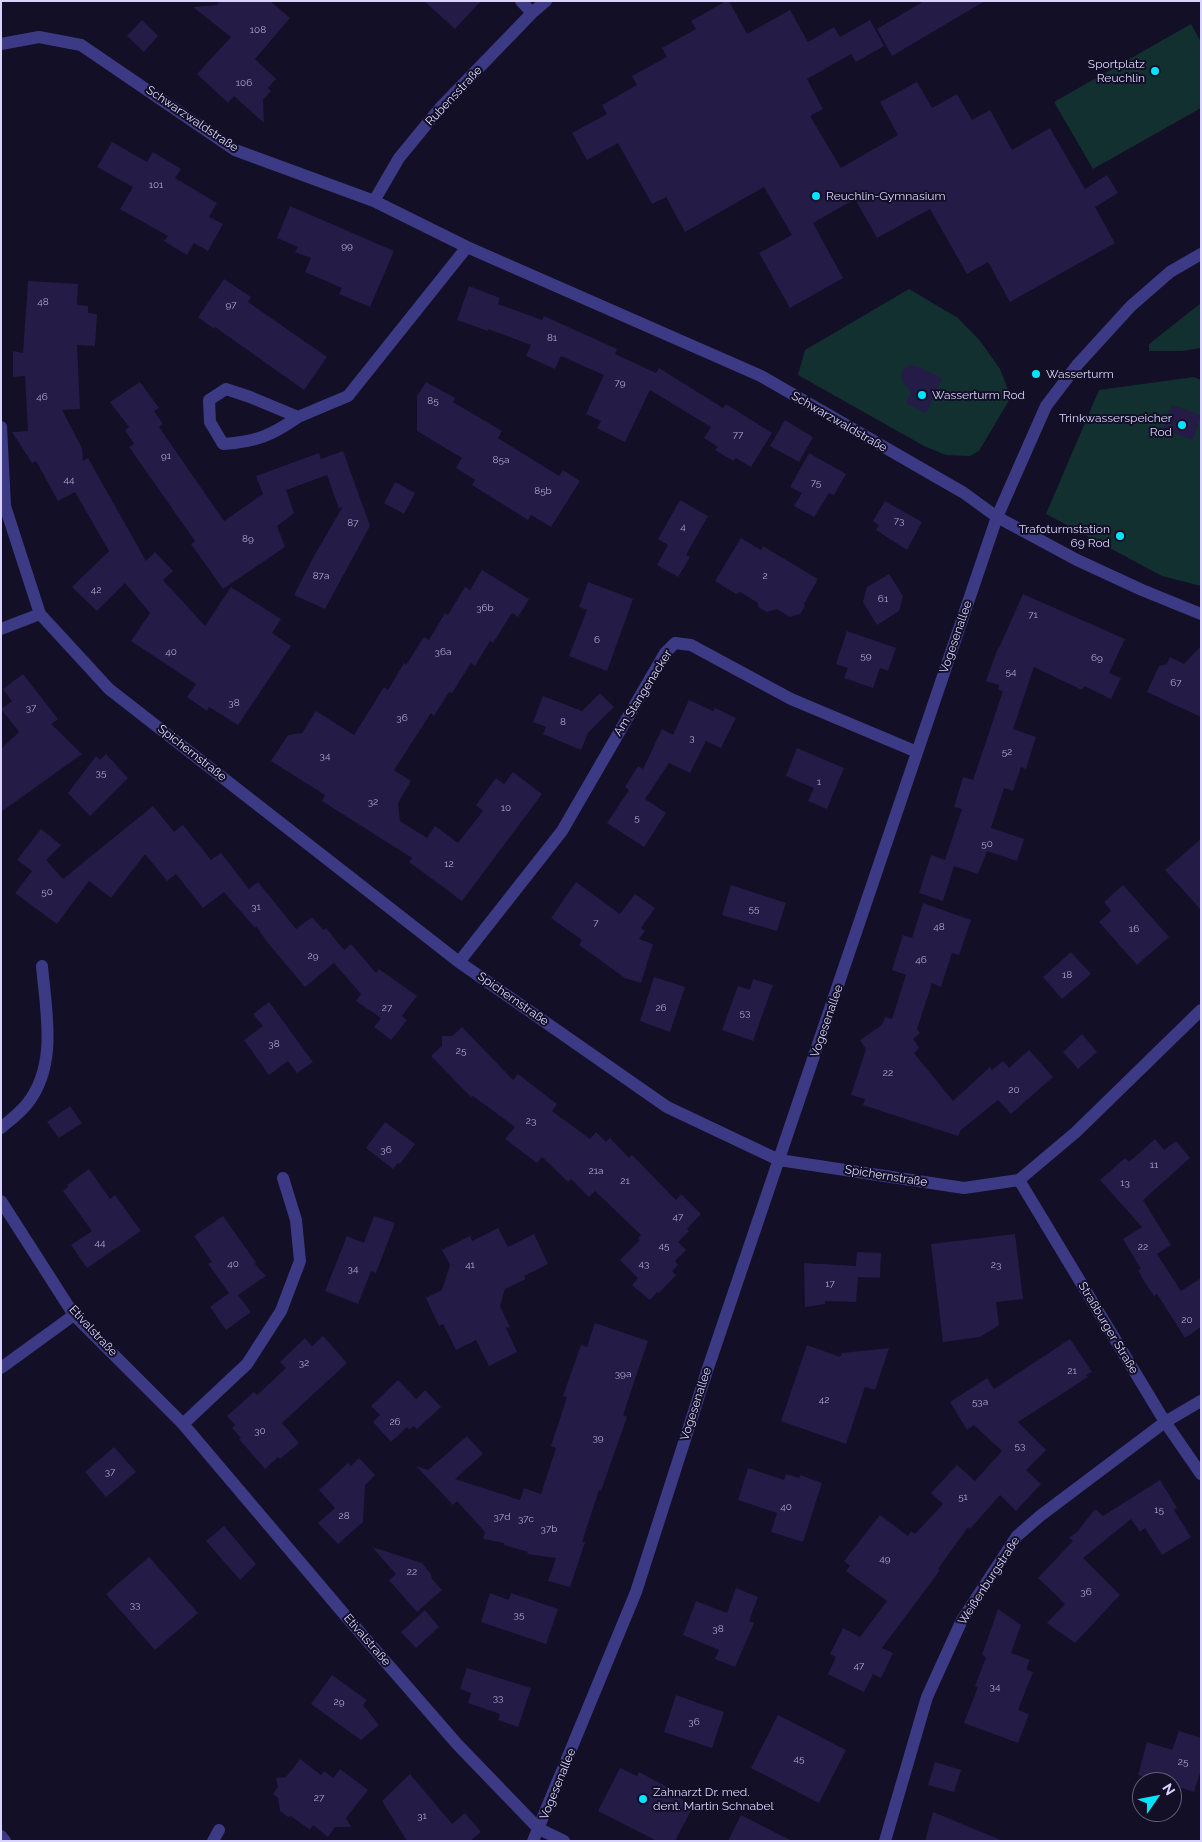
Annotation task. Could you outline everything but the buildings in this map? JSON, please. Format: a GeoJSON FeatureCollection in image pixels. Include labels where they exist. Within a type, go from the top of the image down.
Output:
{"type":"FeatureCollection","features":[{"type":"Feature","properties":{"kind":"street"},"geometry":{"type":"LineString","coordinates":[[521,1],[532,13]]}},
{"type":"Feature","properties":{"kind":"street","name":"Rubensstraße"},"geometry":{"type":"LineString","coordinates":[[374,200],[399,158],[440,108],[532,13],[546,1]]}},
{"type":"Feature","properties":{"kind":"street","name":"Schwarzwaldstraße"},"geometry":{"type":"LineString","coordinates":[[1,44],[39,37],[81,45],[235,150],[374,200],[467,247],[761,376],[879,446],[964,493],[998,517],[1077,560],[1142,590],[1201,614]]}},
{"type":"Feature","properties":{"kind":"street"},"geometry":{"type":"LineString","coordinates":[[298,417],[250,397],[226,390],[209,400],[210,422],[223,444],[243,442],[276,432],[298,417],[348,396],[467,247]]}},
{"type":"Feature","properties":{"kind":"street","name":"Vogesenallee"},"geometry":{"type":"LineString","coordinates":[[536,1835],[636,1592],[706,1374],[998,517],[1046,406],[1078,364],[1131,306],[1170,272],[1201,254]]}},
{"type":"Feature","properties":{"kind":"street","name":"Spichernstraße"},"geometry":{"type":"LineString","coordinates":[[1,427],[5,506],[40,614],[110,689],[459,962],[666,1107],[779,1160],[964,1188],[1019,1180]]}},
{"type":"Feature","properties":{"kind":"street"},"geometry":{"type":"LineString","coordinates":[[1,629],[40,614]]}},
{"type":"Feature","properties":{"kind":"street","name":"Am Stangenacker"},"geometry":{"type":"LineString","coordinates":[[459,962],[562,831],[665,653],[675,643],[690,645],[791,699],[917,752]]}},
{"type":"Feature","properties":{"kind":"street"},"geometry":{"type":"LineString","coordinates":[[1,1128],[27,1105],[43,1078],[48,1055],[42,966]]}},
{"type":"Feature","properties":{"kind":"street"},"geometry":{"type":"LineString","coordinates":[[1019,1180],[1076,1132],[1201,1010]]}},
{"type":"Feature","properties":{"kind":"street"},"geometry":{"type":"LineString","coordinates":[[183,1424],[247,1364],[281,1311],[300,1261],[296,1220],[283,1178]]}},
{"type":"Feature","properties":{"kind":"street","name":"Straßburger Straße"},"geometry":{"type":"LineString","coordinates":[[1019,1180],[1165,1422],[1201,1474]]}},
{"type":"Feature","properties":{"kind":"street","name":"Etivalstraße"},"geometry":{"type":"LineString","coordinates":[[1,1201],[74,1315],[183,1424],[338,1607],[536,1835],[564,1841]]}},
{"type":"Feature","properties":{"kind":"street"},"geometry":{"type":"LineString","coordinates":[[1,1368],[74,1315]]}},
{"type":"Feature","properties":{"kind":"street","name":"Weißenburgstraße"},"geometry":{"type":"LineString","coordinates":[[886,1838],[927,1697],[962,1620],[1017,1536],[1040,1516],[1165,1422],[1201,1401]]}},
{"type":"Feature","properties":{"kind":"street"},"geometry":{"type":"LineString","coordinates":[[1,1836],[5,1841]]}},
{"type":"Feature","properties":{"kind":"street"},"geometry":{"type":"LineString","coordinates":[[872,1841],[886,1838]]}},
{"type":"Feature","properties":{"kind":"green space","name":"Sportplatz Reuchlin"},"geometry":{"type":"Polygon","coordinates":[[[1191,24],[1201,42],[1201,108],[1093,169],[1054,102],[1191,24]]]}},
{"type":"Feature","properties":{"kind":"green space"},"geometry":{"type":"Polygon","coordinates":[[[909,289],[958,318],[981,342],[1000,369],[1011,397],[979,451],[970,456],[946,455],[924,446],[798,375],[805,350],[909,289]]]}},
{"type":"Feature","properties":{"kind":"green space"},"geometry":{"type":"Polygon","coordinates":[[[1201,303],[1201,348],[1182,351],[1149,351],[1149,344],[1201,303]]]}},
{"type":"Feature","properties":{"kind":"green space"},"geometry":{"type":"Polygon","coordinates":[[[1194,377],[1201,380],[1201,586],[1162,576],[1046,514],[1099,390],[1194,377]]]}},
{"type":"Feature","properties":{"kind":"place","name":"Sportplatz Reuchlin"},"geometry":{"type":"Point","coordinates":[1155,71]}},
{"type":"Feature","properties":{"kind":"place","name":"Reuchlin-Gymnasium"},"geometry":{"type":"Point","coordinates":[816,196]}},
{"type":"Feature","properties":{"kind":"place","name":"Wasserturm"},"geometry":{"type":"Point","coordinates":[1036,374]}},
{"type":"Feature","properties":{"kind":"place","name":"Wasserturm Rod"},"geometry":{"type":"Point","coordinates":[922,395]}},
{"type":"Feature","properties":{"kind":"place","name":"Trinkwasserspeicher Rod"},"geometry":{"type":"Point","coordinates":[1182,425]}},
{"type":"Feature","properties":{"kind":"place","name":"Trafoturmstation 69 Rod"},"geometry":{"type":"Point","coordinates":[1120,536]}},
{"type":"Feature","properties":{"kind":"place","name":"Zahnarzt Dr. med. dent. Martin Schnabel"},"geometry":{"type":"Point","coordinates":[643,1799]}}]}
